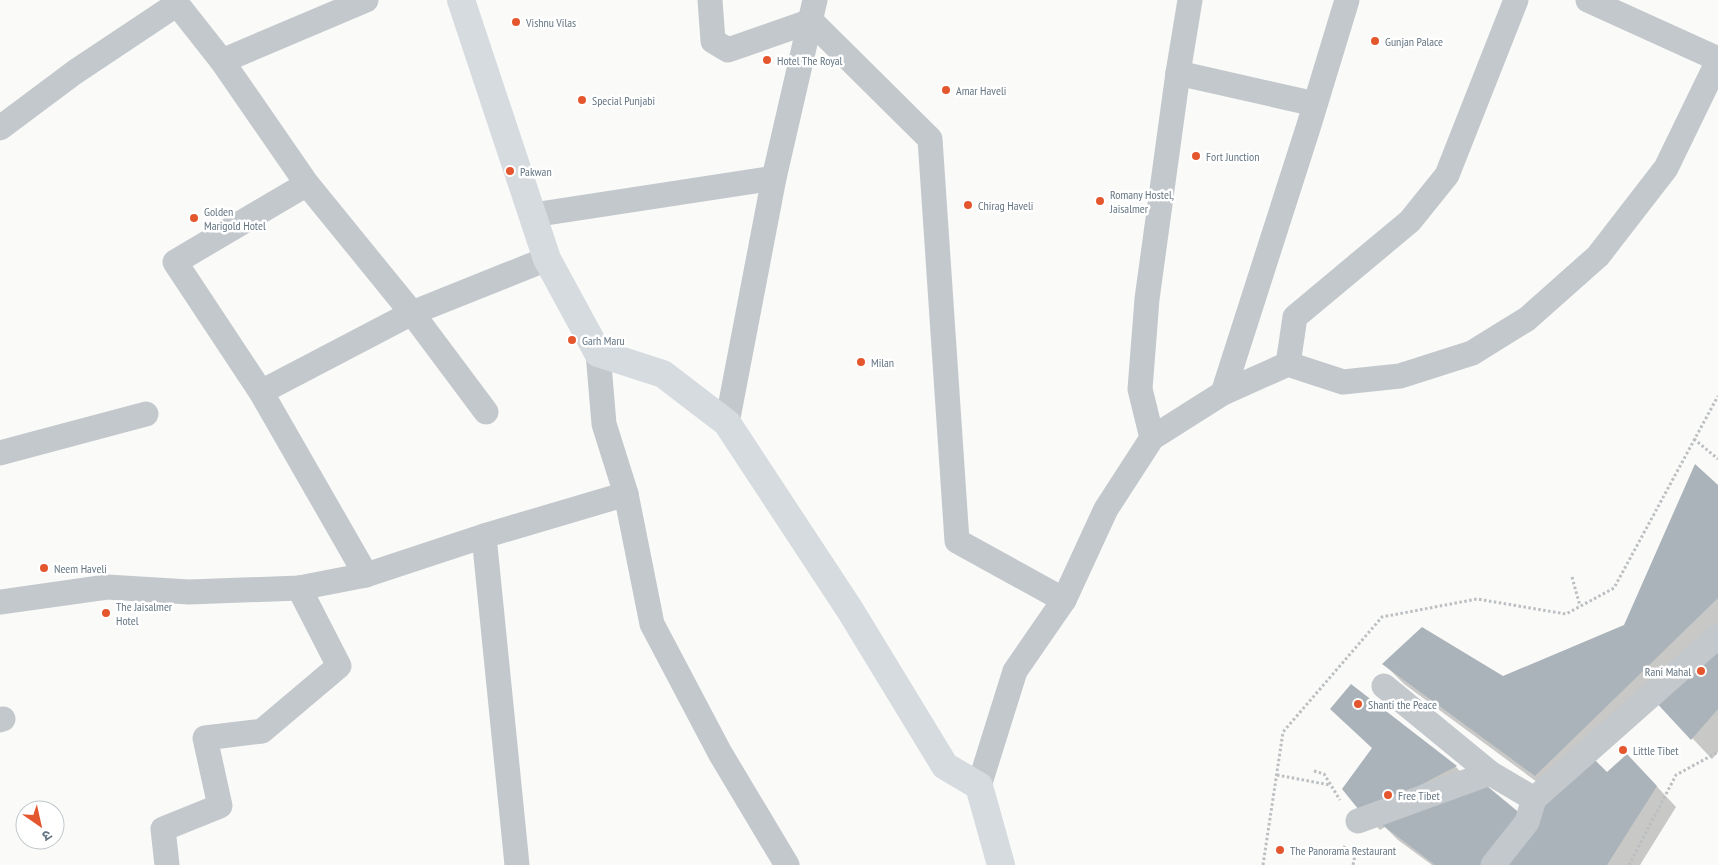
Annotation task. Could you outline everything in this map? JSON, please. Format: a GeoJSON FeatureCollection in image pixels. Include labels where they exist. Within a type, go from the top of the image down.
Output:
{"type":"FeatureCollection","features":[{"type":"Feature","properties":{"kind":"street"},"geometry":{"type":"LineString","coordinates":[[222,61],[366,0]]}},
{"type":"Feature","properties":{"kind":"street"},"geometry":{"type":"LineString","coordinates":[[461,0],[547,259],[598,353],[604,424],[626,494],[652,624],[720,753],[787,865]]}},
{"type":"Feature","properties":{"kind":"street"},"geometry":{"type":"LineString","coordinates":[[710,0],[712,42],[728,50],[813,10]]}},
{"type":"Feature","properties":{"kind":"street"},"geometry":{"type":"LineString","coordinates":[[1152,438],[1140,389],[1146,308],[1178,73],[1190,0]]}},
{"type":"Feature","properties":{"kind":"street"},"geometry":{"type":"LineString","coordinates":[[1223,392],[1315,104],[1346,0]]}},
{"type":"Feature","properties":{"kind":"street"},"geometry":{"type":"LineString","coordinates":[[1288,364],[1295,316],[1410,221],[1448,175],[1516,0]]}},
{"type":"Feature","properties":{"kind":"street"},"geometry":{"type":"LineString","coordinates":[[1001,865],[979,786],[1015,670],[1064,600],[1106,509],[1152,438],[1223,392],[1288,364],[1342,382],[1400,376],[1472,353],[1527,319],[1598,256],[1666,168],[1718,60],[1588,0]]}},
{"type":"Feature","properties":{"kind":"street"},"geometry":{"type":"LineString","coordinates":[[0,128],[75,72],[177,4],[222,61],[307,184],[412,313],[486,412]]}},
{"type":"Feature","properties":{"kind":"street"},"geometry":{"type":"LineString","coordinates":[[727,423],[774,178],[813,10]]}},
{"type":"Feature","properties":{"kind":"street"},"geometry":{"type":"LineString","coordinates":[[813,10],[930,139],[957,541],[1064,600]]}},
{"type":"Feature","properties":{"kind":"street"},"geometry":{"type":"LineString","coordinates":[[1178,73],[1315,104]]}},
{"type":"Feature","properties":{"kind":"street"},"geometry":{"type":"LineString","coordinates":[[533,215],[774,178]]}},
{"type":"Feature","properties":{"kind":"street"},"geometry":{"type":"LineString","coordinates":[[307,184],[175,262],[261,392],[366,575]]}},
{"type":"Feature","properties":{"kind":"street"},"geometry":{"type":"LineString","coordinates":[[261,392],[412,313],[547,259]]}},
{"type":"Feature","properties":{"kind":"street"},"geometry":{"type":"LineString","coordinates":[[598,353],[664,374],[727,423],[850,610],[945,766],[979,786]]}},
{"type":"Feature","properties":{"kind":"street"},"geometry":{"type":"LineString","coordinates":[[0,453],[146,414]]}},
{"type":"Feature","properties":{"kind":"street"},"geometry":{"type":"LineString","coordinates":[[0,602],[107,587],[189,592],[299,588],[366,575],[484,536],[626,494]]}},
{"type":"Feature","properties":{"kind":"street"},"geometry":{"type":"LineString","coordinates":[[484,536],[517,865]]}},
{"type":"Feature","properties":{"kind":"street"},"geometry":{"type":"LineString","coordinates":[[167,865],[163,829],[220,806],[204,738],[262,731],[339,666],[299,588]]}},
{"type":"Feature","properties":{"kind":"street"},"geometry":{"type":"LineString","coordinates":[[1493,865],[1527,822],[1534,798],[1718,636]]}},
{"type":"Feature","properties":{"kind":"street"},"geometry":{"type":"LineString","coordinates":[[1384,686],[1490,773],[1534,798]]}},
{"type":"Feature","properties":{"kind":"street"},"geometry":{"type":"LineString","coordinates":[[1358,821],[1490,773]]}},
{"type":"Feature","properties":{"kind":"path"},"geometry":{"type":"LineString","coordinates":[[1263,865],[1283,732],[1382,617],[1477,600],[1566,614],[1614,588],[1718,396]]}},
{"type":"Feature","properties":{"kind":"path"},"geometry":{"type":"LineString","coordinates":[[1694,439],[1718,459]]}},
{"type":"Feature","properties":{"kind":"path"},"geometry":{"type":"LineString","coordinates":[[1572,577],[1580,606]]}},
{"type":"Feature","properties":{"kind":"path"},"geometry":{"type":"LineString","coordinates":[[1629,865],[1676,775],[1718,752]]}},
{"type":"Feature","properties":{"kind":"path"},"geometry":{"type":"LineString","coordinates":[[1276,775],[1331,785]]}},
{"type":"Feature","properties":{"kind":"building"},"geometry":{"type":"Polygon","coordinates":[[[1695,464],[1718,485],[1718,598],[1535,776],[1382,664],[1422,627],[1503,676],[1624,625],[1695,464]]]}},
{"type":"Feature","properties":{"kind":"building","name":"Rani Mahal"},"geometry":{"type":"Polygon","coordinates":[[[1718,645],[1718,709],[1691,740],[1652,698],[1718,645]]]}},
{"type":"Feature","properties":{"kind":"building"},"geometry":{"type":"Polygon","coordinates":[[[1351,684],[1457,766],[1363,815],[1342,789],[1372,748],[1330,709],[1351,684]]]}},
{"type":"Feature","properties":{"kind":"building"},"geometry":{"type":"Polygon","coordinates":[[[1627,754],[1657,786],[1607,865],[1500,865],[1541,800],[1594,759],[1607,772],[1627,754]]]}},
{"type":"Feature","properties":{"kind":"building"},"geometry":{"type":"Polygon","coordinates":[[[1481,781],[1527,819],[1487,865],[1435,865],[1381,824],[1481,781]]]}},
{"type":"Feature","properties":{"kind":"place","name":"Vishnu Vilas"},"geometry":{"type":"Point","coordinates":[516,22]}},
{"type":"Feature","properties":{"kind":"place","name":"Gunjan Palace"},"geometry":{"type":"Point","coordinates":[1375,41]}},
{"type":"Feature","properties":{"kind":"place","name":"Hotel The Royal"},"geometry":{"type":"Point","coordinates":[767,60]}},
{"type":"Feature","properties":{"kind":"place","name":"Amar Haveli"},"geometry":{"type":"Point","coordinates":[946,90]}},
{"type":"Feature","properties":{"kind":"place","name":"Special Punjabi"},"geometry":{"type":"Point","coordinates":[582,100]}},
{"type":"Feature","properties":{"kind":"place","name":"Fort Junction"},"geometry":{"type":"Point","coordinates":[1196,156]}},
{"type":"Feature","properties":{"kind":"place","name":"Pakwan"},"geometry":{"type":"Point","coordinates":[510,171]}},
{"type":"Feature","properties":{"kind":"place","name":"Romany Hostel, Jaisalmer"},"geometry":{"type":"Point","coordinates":[1100,201]}},
{"type":"Feature","properties":{"kind":"place","name":"Chirag Haveli"},"geometry":{"type":"Point","coordinates":[968,205]}},
{"type":"Feature","properties":{"kind":"place","name":"Golden Marigold Hotel"},"geometry":{"type":"Point","coordinates":[194,218]}},
{"type":"Feature","properties":{"kind":"place","name":"Garh Maru"},"geometry":{"type":"Point","coordinates":[572,340]}},
{"type":"Feature","properties":{"kind":"place","name":"Milan"},"geometry":{"type":"Point","coordinates":[861,362]}},
{"type":"Feature","properties":{"kind":"place","name":"Neem Haveli"},"geometry":{"type":"Point","coordinates":[44,568]}},
{"type":"Feature","properties":{"kind":"place","name":"The Jaisalmer Hotel"},"geometry":{"type":"Point","coordinates":[106,613]}},
{"type":"Feature","properties":{"kind":"place","name":"Rani Mahal"},"geometry":{"type":"Point","coordinates":[1701,671]}},
{"type":"Feature","properties":{"kind":"place","name":"Shanti the Peace"},"geometry":{"type":"Point","coordinates":[1358,704]}},
{"type":"Feature","properties":{"kind":"place","name":"Little Tibet"},"geometry":{"type":"Point","coordinates":[1623,750]}},
{"type":"Feature","properties":{"kind":"place","name":"Free Tibet"},"geometry":{"type":"Point","coordinates":[1388,795]}},
{"type":"Feature","properties":{"kind":"place","name":"The Panorama Restaurant"},"geometry":{"type":"Point","coordinates":[1280,850]}}]}
